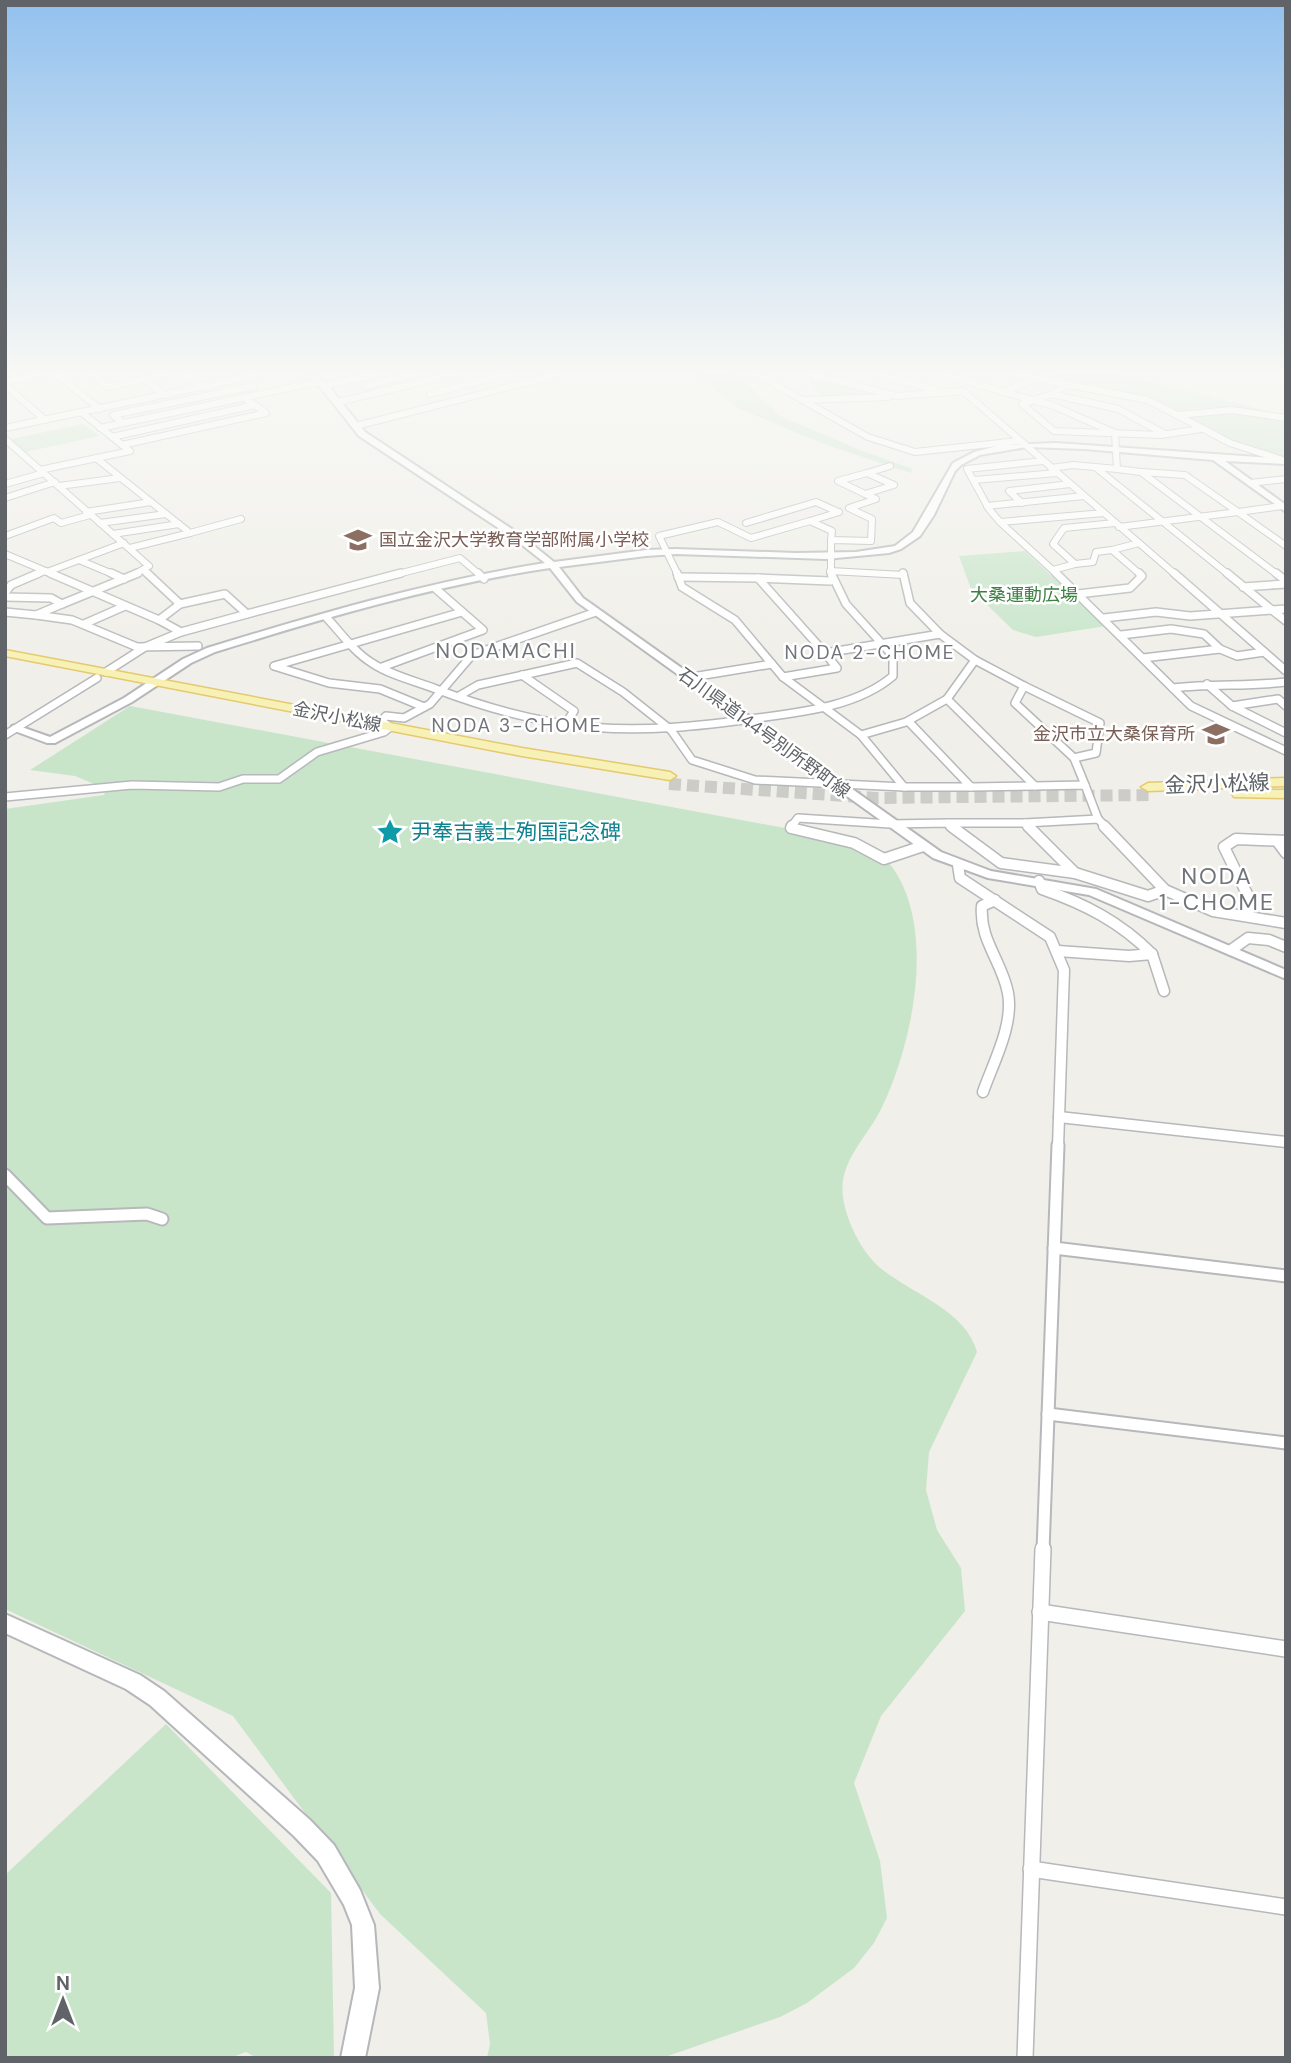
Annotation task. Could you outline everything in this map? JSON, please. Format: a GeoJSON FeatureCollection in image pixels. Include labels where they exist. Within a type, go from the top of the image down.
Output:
{"type":"FeatureCollection","features":[{"type":"Feature","properties":{"kind":"main road","name":"金沢小松線"},"geometry":{"type":"LineString","coordinates":[[5,653],[150,685],[669,780]]}},
{"type":"Feature","properties":{"kind":"main road","name":"金沢小松線"},"geometry":{"type":"LineString","coordinates":[[5,660],[102,675]]}},
{"type":"Feature","properties":{"kind":"main road","name":"金沢小松線"},"geometry":{"type":"LineString","coordinates":[[1150,791],[1203,789],[1286,780]]}},
{"type":"Feature","properties":{"kind":"main road"},"geometry":{"type":"LineString","coordinates":[[1203,789],[1286,792]]}},
{"type":"Feature","properties":{"kind":"street"},"geometry":{"type":"LineString","coordinates":[[5,484],[41,471]]}},
{"type":"Feature","properties":{"kind":"street"},"geometry":{"type":"LineString","coordinates":[[36,615],[144,571],[149,566],[42,471]]}},
{"type":"Feature","properties":{"kind":"street"},"geometry":{"type":"LineString","coordinates":[[112,471],[190,533]]}},
{"type":"Feature","properties":{"kind":"street","name":"石川県道144号別所野町線"},"geometry":{"type":"LineString","coordinates":[[416,471],[514,535],[555,566],[568,587],[596,612],[923,846],[958,865],[988,874],[1093,892],[1286,975]]}},
{"type":"Feature","properties":{"kind":"street"},"geometry":{"type":"LineString","coordinates":[[873,471],[838,481],[876,499],[810,521],[751,538],[718,522],[659,536],[669,552],[682,587],[735,620],[783,677],[861,735],[904,788]]}},
{"type":"Feature","properties":{"kind":"street"},"geometry":{"type":"LineString","coordinates":[[16,728],[51,741],[211,650],[436,589],[484,579],[555,566],[669,552],[828,556],[889,551],[907,545],[919,535],[951,471]]}},
{"type":"Feature","properties":{"kind":"street"},"geometry":{"type":"LineString","coordinates":[[968,471],[987,506],[1000,522],[1199,711],[1286,751]]}},
{"type":"Feature","properties":{"kind":"street"},"geometry":{"type":"LineString","coordinates":[[1100,471],[1286,621]]}},
{"type":"Feature","properties":{"kind":"street"},"geometry":{"type":"LineString","coordinates":[[1135,471],[1185,475],[1286,546]]}},
{"type":"Feature","properties":{"kind":"street"},"geometry":{"type":"LineString","coordinates":[[1234,471],[1284,508]]}},
{"type":"Feature","properties":{"kind":"street"},"geometry":{"type":"LineString","coordinates":[[1141,472],[1286,582]]}},
{"type":"Feature","properties":{"kind":"street"},"geometry":{"type":"LineString","coordinates":[[865,494],[894,485],[867,473]]}},
{"type":"Feature","properties":{"kind":"street"},"geometry":{"type":"LineString","coordinates":[[974,480],[1057,473],[1286,671]]}},
{"type":"Feature","properties":{"kind":"street"},"geometry":{"type":"LineString","coordinates":[[5,498],[57,484],[120,478]]}},
{"type":"Feature","properties":{"kind":"street"},"geometry":{"type":"LineString","coordinates":[[1250,483],[1286,479]]}},
{"type":"Feature","properties":{"kind":"street"},"geometry":{"type":"LineString","coordinates":[[1022,503],[1009,491],[1070,484]]}},
{"type":"Feature","properties":{"kind":"street"},"geometry":{"type":"LineString","coordinates":[[987,506],[1084,496]]}},
{"type":"Feature","properties":{"kind":"street"},"geometry":{"type":"LineString","coordinates":[[5,536],[54,517],[61,523],[88,513],[151,502]]}},
{"type":"Feature","properties":{"kind":"street"},"geometry":{"type":"LineString","coordinates":[[746,523],[816,502],[838,512]]}},
{"type":"Feature","properties":{"kind":"street"},"geometry":{"type":"LineString","coordinates":[[831,540],[872,541],[872,519],[849,508]]}},
{"type":"Feature","properties":{"kind":"street"},"geometry":{"type":"LineString","coordinates":[[1075,564],[1053,544],[1064,528],[1284,508]]}},
{"type":"Feature","properties":{"kind":"street"},"geometry":{"type":"LineString","coordinates":[[1000,522],[1104,513]]}},
{"type":"Feature","properties":{"kind":"street"},"geometry":{"type":"LineString","coordinates":[[100,523],[166,514]]}},
{"type":"Feature","properties":{"kind":"street"},"geometry":{"type":"LineString","coordinates":[[62,604],[51,598],[5,595],[8,584],[79,560],[241,519]]}},
{"type":"Feature","properties":{"kind":"street"},"geometry":{"type":"LineString","coordinates":[[327,618],[360,654],[382,667],[515,716],[564,726],[607,731],[671,730],[821,707],[881,689],[892,678],[896,668],[893,656],[837,594],[830,580],[828,556],[832,531],[810,521]]}},
{"type":"Feature","properties":{"kind":"street"},"geometry":{"type":"LineString","coordinates":[[113,534],[179,524]]}},
{"type":"Feature","properties":{"kind":"street"},"geometry":{"type":"LineString","coordinates":[[1053,570],[1093,562],[1096,552],[1139,543]]}},
{"type":"Feature","properties":{"kind":"street"},"geometry":{"type":"LineString","coordinates":[[1078,594],[1130,588],[1142,576],[1112,550]]}},
{"type":"Feature","properties":{"kind":"street"},"geometry":{"type":"LineString","coordinates":[[5,554],[181,632]]}},
{"type":"Feature","properties":{"kind":"street"},"geometry":{"type":"LineString","coordinates":[[5,736],[145,647],[181,632],[460,558],[484,579]]}},
{"type":"Feature","properties":{"kind":"street"},"geometry":{"type":"LineString","coordinates":[[79,560],[124,579]]}},
{"type":"Feature","properties":{"kind":"street"},"geometry":{"type":"LineString","coordinates":[[144,571],[180,604]]}},
{"type":"Feature","properties":{"kind":"street"},"geometry":{"type":"LineString","coordinates":[[830,571],[903,573],[910,603],[940,634],[975,660],[1100,723],[1096,754],[1074,758]]}},
{"type":"Feature","properties":{"kind":"street"},"geometry":{"type":"LineString","coordinates":[[678,577],[830,580]]}},
{"type":"Feature","properties":{"kind":"street"},"geometry":{"type":"LineString","coordinates":[[758,578],[837,668],[783,677]]}},
{"type":"Feature","properties":{"kind":"street"},"geometry":{"type":"LineString","coordinates":[[1243,587],[1286,582]]}},
{"type":"Feature","properties":{"kind":"street"},"geometry":{"type":"LineString","coordinates":[[382,667],[483,630],[436,589]]}},
{"type":"Feature","properties":{"kind":"street"},"geometry":{"type":"LineString","coordinates":[[159,620],[180,604],[225,594],[247,614]]}},
{"type":"Feature","properties":{"kind":"street"},"geometry":{"type":"LineString","coordinates":[[84,624],[125,606]]}},
{"type":"Feature","properties":{"kind":"street"},"geometry":{"type":"LineString","coordinates":[[1104,618],[1156,612],[1190,616],[1286,609]]}},
{"type":"Feature","properties":{"kind":"street"},"geometry":{"type":"LineString","coordinates":[[5,612],[84,624],[137,648],[198,646]]}},
{"type":"Feature","properties":{"kind":"street"},"geometry":{"type":"LineString","coordinates":[[424,707],[380,689],[329,683],[274,666],[462,612]]}},
{"type":"Feature","properties":{"kind":"street"},"geometry":{"type":"LineString","coordinates":[[5,797],[119,785],[219,788],[243,779],[279,779],[317,752],[387,730],[381,721],[386,716],[404,718],[424,707],[472,655],[596,612]]}},
{"type":"Feature","properties":{"kind":"street"},"geometry":{"type":"LineString","coordinates":[[1121,635],[1171,629],[1204,634],[1220,649],[1237,656],[1264,652]]}},
{"type":"Feature","properties":{"kind":"street"},"geometry":{"type":"LineString","coordinates":[[825,653],[940,634]]}},
{"type":"Feature","properties":{"kind":"street"},"geometry":{"type":"LineString","coordinates":[[1143,658],[1220,649]]}},
{"type":"Feature","properties":{"kind":"street"},"geometry":{"type":"LineString","coordinates":[[861,735],[910,723],[927,715],[947,699],[975,660]]}},
{"type":"Feature","properties":{"kind":"street"},"geometry":{"type":"LineString","coordinates":[[459,696],[478,685],[577,663],[671,730],[692,760],[755,780],[904,788],[1085,785]]}},
{"type":"Feature","properties":{"kind":"street"},"geometry":{"type":"LineString","coordinates":[[686,678],[772,664]]}},
{"type":"Feature","properties":{"kind":"street"},"geometry":{"type":"LineString","coordinates":[[522,675],[574,711],[564,726]]}},
{"type":"Feature","properties":{"kind":"street"},"geometry":{"type":"LineString","coordinates":[[1173,688],[1217,683],[1222,687],[1243,684],[1247,687],[1286,682]]}},
{"type":"Feature","properties":{"kind":"street"},"geometry":{"type":"LineString","coordinates":[[1207,684],[1232,706],[1286,733]]}},
{"type":"Feature","properties":{"kind":"street"},"geometry":{"type":"LineString","coordinates":[[1024,686],[1015,704],[1074,758],[1098,819],[1165,890],[1213,911],[1285,922]]}},
{"type":"Feature","properties":{"kind":"street"},"geometry":{"type":"LineString","coordinates":[[947,699],[1035,786]]}},
{"type":"Feature","properties":{"kind":"street"},"geometry":{"type":"LineString","coordinates":[[1232,706],[1278,699],[1286,706]]}},
{"type":"Feature","properties":{"kind":"street"},"geometry":{"type":"LineString","coordinates":[[910,723],[971,788]]}},
{"type":"Feature","properties":{"kind":"street"},"geometry":{"type":"LineString","coordinates":[[923,846],[884,859],[854,843],[791,828],[798,818],[890,824],[1025,823],[1098,819]]}},
{"type":"Feature","properties":{"kind":"street"},"geometry":{"type":"LineString","coordinates":[[948,823],[1001,863],[1075,873],[1121,885],[1148,896],[1165,890]]}},
{"type":"Feature","properties":{"kind":"street"},"geometry":{"type":"LineString","coordinates":[[1025,823],[1075,873]]}},
{"type":"Feature","properties":{"kind":"street"},"geometry":{"type":"LineString","coordinates":[[1248,916],[1251,900],[1224,847],[1236,839],[1281,841],[1286,853]]}},
{"type":"Feature","properties":{"kind":"street"},"geometry":{"type":"LineString","coordinates":[[958,865],[960,878],[1049,937],[1058,951],[1064,970],[1025,2058]]}},
{"type":"Feature","properties":{"kind":"street"},"geometry":{"type":"LineString","coordinates":[[1039,881],[1042,890],[1082,902],[1106,913],[1152,954],[1164,991]]}},
{"type":"Feature","properties":{"kind":"street"},"geometry":{"type":"LineString","coordinates":[[983,1092],[1002,1036],[1008,994],[978,922],[982,906],[995,900]]}},
{"type":"Feature","properties":{"kind":"street"},"geometry":{"type":"LineString","coordinates":[[1231,950],[1248,938],[1269,940],[1286,947]]}},
{"type":"Feature","properties":{"kind":"street"},"geometry":{"type":"LineString","coordinates":[[1058,951],[1129,956],[1152,954]]}},
{"type":"Feature","properties":{"kind":"street"},"geometry":{"type":"LineString","coordinates":[[1059,1116],[1286,1142]]}},
{"type":"Feature","properties":{"kind":"street"},"geometry":{"type":"LineString","coordinates":[[5,1175],[47,1218],[147,1214],[162,1219]]}},
{"type":"Feature","properties":{"kind":"street"},"geometry":{"type":"LineString","coordinates":[[1054,1248],[1286,1276]]}},
{"type":"Feature","properties":{"kind":"street"},"geometry":{"type":"LineString","coordinates":[[1048,1414],[1286,1443]]}},
{"type":"Feature","properties":{"kind":"street"},"geometry":{"type":"LineString","coordinates":[[1040,1612],[1286,1649]]}},
{"type":"Feature","properties":{"kind":"street"},"geometry":{"type":"LineString","coordinates":[[5,1623],[133,1682],[157,1698],[326,1853],[352,1898],[363,1925],[367,1988],[353,2058]]}},
{"type":"Feature","properties":{"kind":"street"},"geometry":{"type":"LineString","coordinates":[[1031,1869],[1286,1907]]}},
{"type":"Feature","properties":{"kind":"green space","name":"大桑運動広場"},"geometry":{"type":"Polygon","coordinates":[[[1025,551],[1106,626],[1036,637],[1013,630],[971,589],[959,556],[1025,551]]]}},
{"type":"Feature","properties":{"kind":"green space"},"geometry":{"type":"Polygon","coordinates":[[[130,706],[834,838],[877,851],[900,880],[911,909],[916,942],[912,1013],[894,1079],[876,1118],[849,1161],[843,1184],[843,1197],[855,1235],[872,1260],[949,1314],[971,1337],[977,1352],[929,1452],[926,1490],[937,1530],[961,1568],[965,1611],[881,1716],[854,1783],[880,1861],[887,1918],[874,1943],[854,1968],[807,2003],[780,2017],[662,2058],[487,2058],[490,2044],[486,2013],[380,1914],[233,1716],[5,1609],[5,809],[104,795],[106,789],[75,776],[30,770],[130,706]]]}},
{"type":"Feature","properties":{"kind":"green space"},"geometry":{"type":"Polygon","coordinates":[[[166,1724],[331,1893],[334,2058],[257,2058],[246,2052],[230,2058],[5,2058],[5,1875],[166,1724]]]}},
{"type":"Feature","properties":{"kind":"tunnel"},"geometry":{"type":"LineString","coordinates":[[669,784],[876,798],[1152,795]]}},
{"type":"Feature","properties":{"kind":"place","name":"国立金沢大学教育学部附属小学校"},"geometry":{"type":"Point","coordinates":[358,540]}},
{"type":"Feature","properties":{"kind":"place","name":"金沢市立大桑保育所"},"geometry":{"type":"Point","coordinates":[1216,734]}},
{"type":"Feature","properties":{"kind":"place","name":"尹奉吉義士殉国記念碑"},"geometry":{"type":"Point","coordinates":[390,832]}},
{"type":"Feature","properties":{"kind":"district","name":"NODAMACHI"},"geometry":{"type":"Point","coordinates":[506,651]}},
{"type":"Feature","properties":{"kind":"district","name":"NODA 2-CHOME"},"geometry":{"type":"Point","coordinates":[870,652]}},
{"type":"Feature","properties":{"kind":"district","name":"NODA 3-CHOME"},"geometry":{"type":"Point","coordinates":[517,725]}},
{"type":"Feature","properties":{"kind":"district","name":"NODA 1-CHOME"},"geometry":{"type":"Point","coordinates":[1217,889]}}]}
